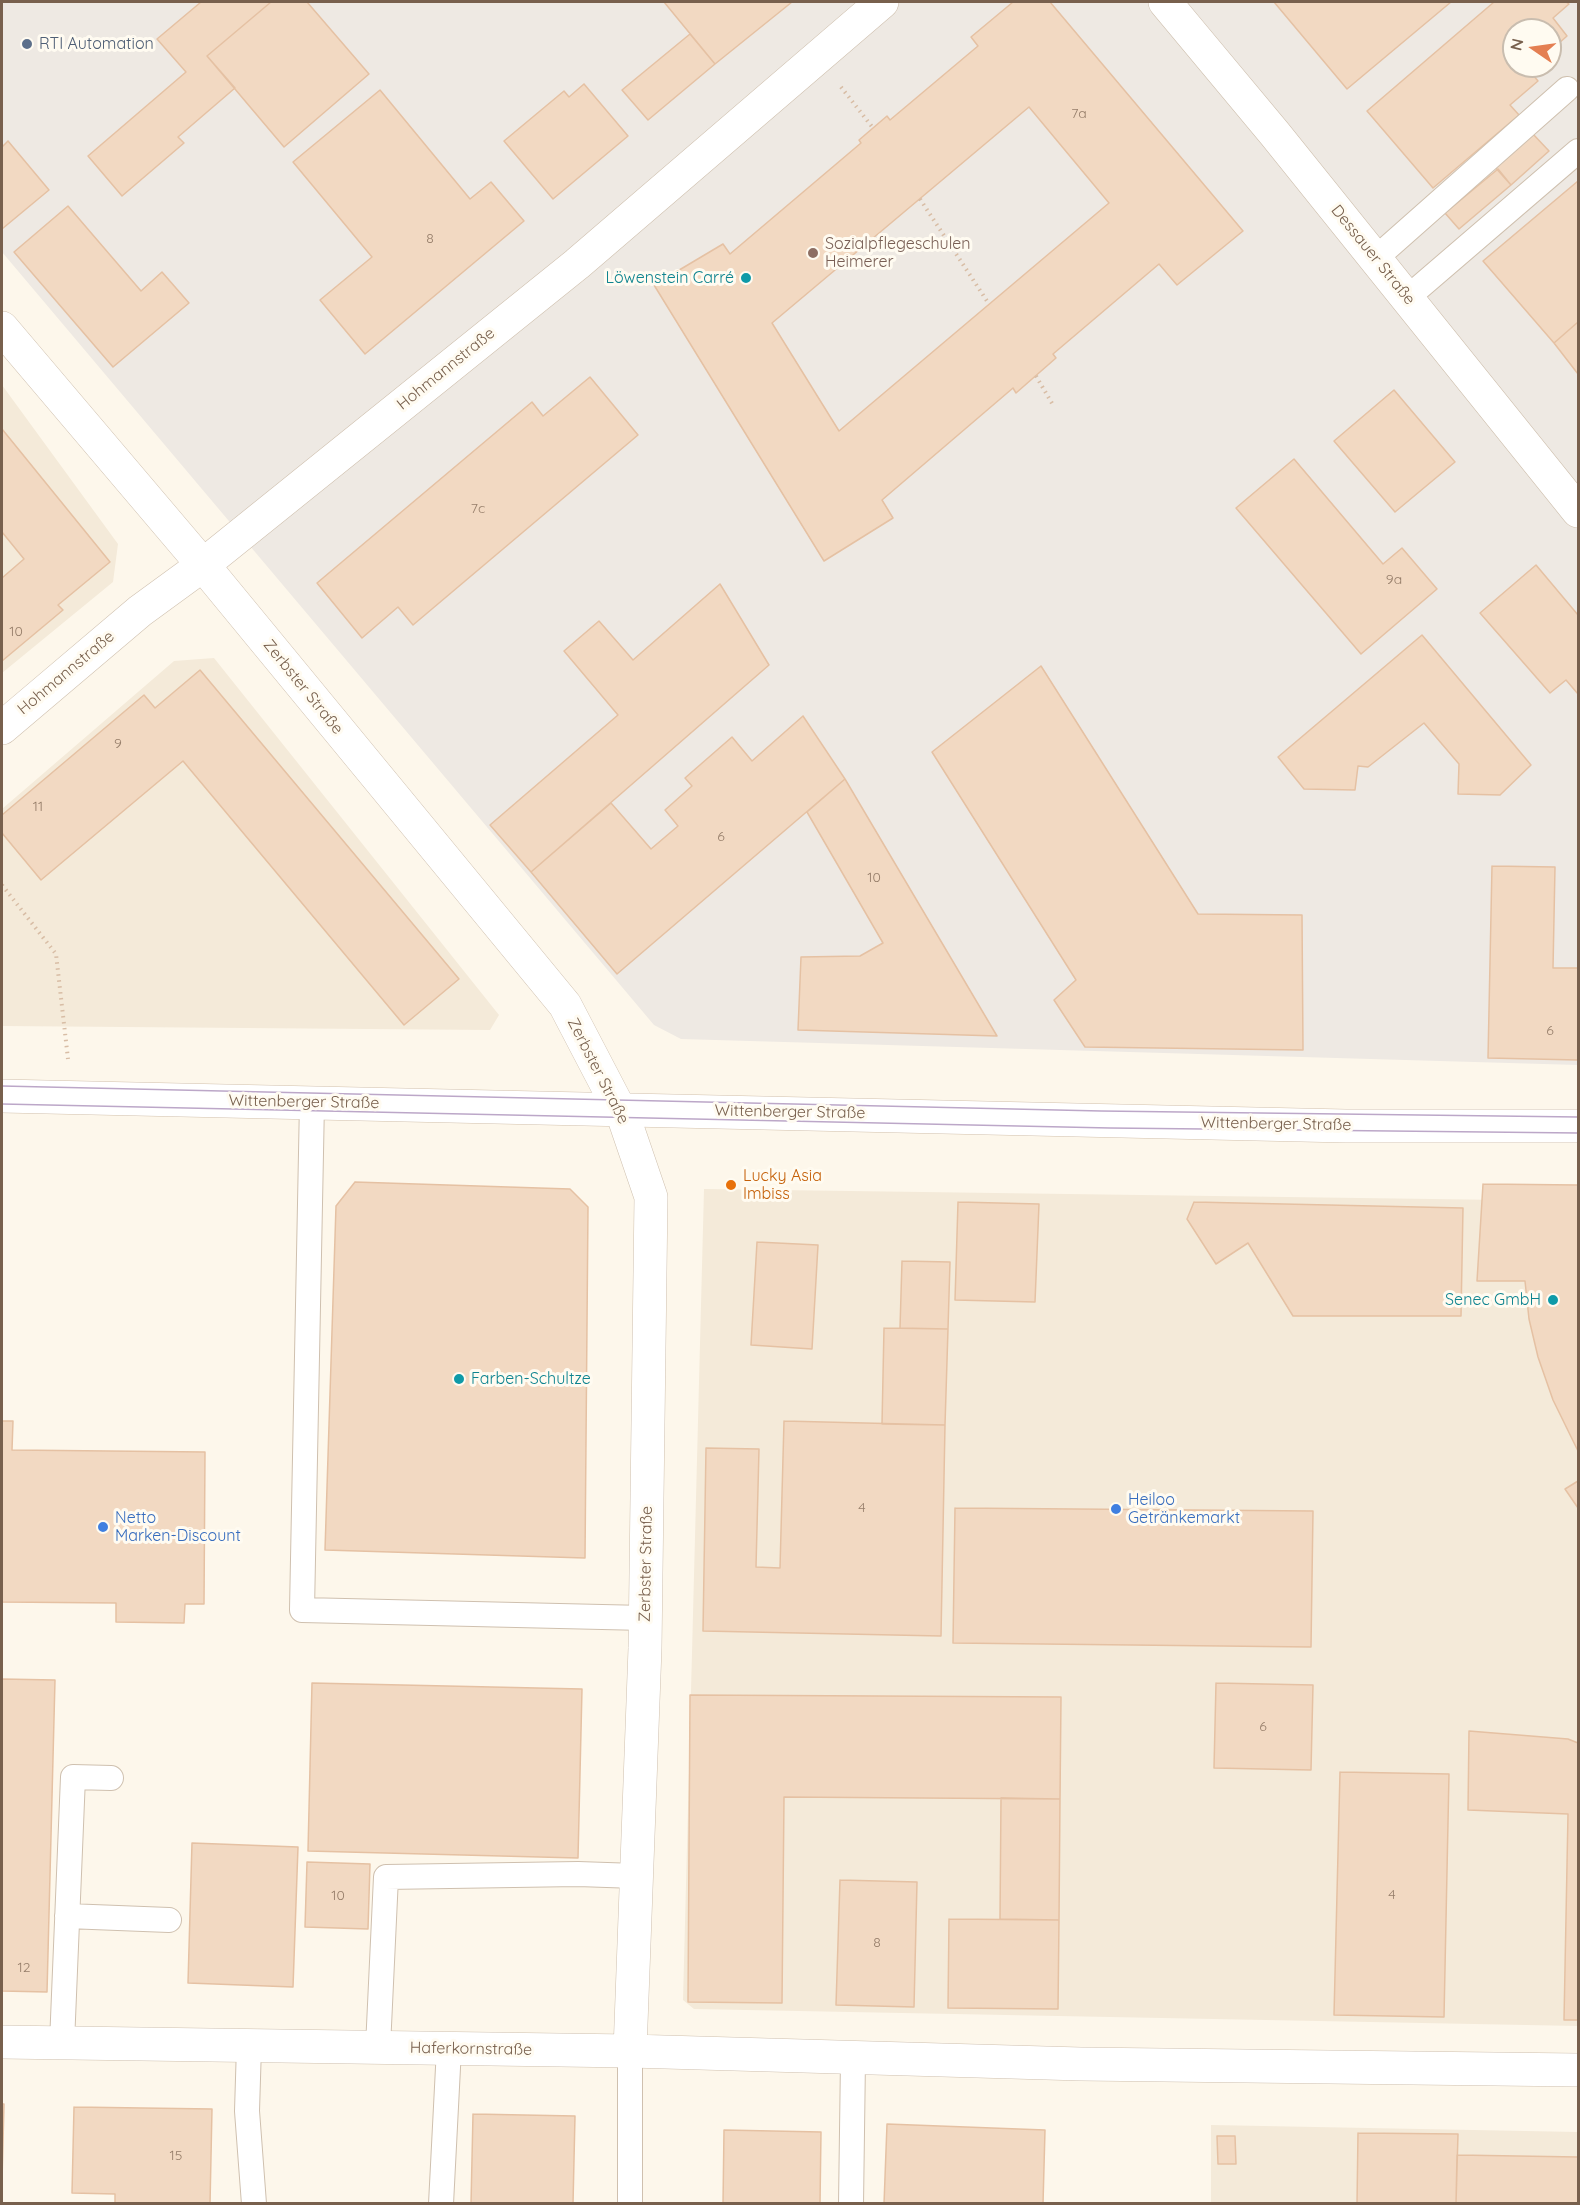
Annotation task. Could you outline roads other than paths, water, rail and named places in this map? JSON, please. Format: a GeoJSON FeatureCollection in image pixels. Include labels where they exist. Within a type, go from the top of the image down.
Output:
{"type":"FeatureCollection","features":[{"type":"Feature","properties":{"kind":"street","name":"Hohmannstraße"},"geometry":{"type":"LineString","coordinates":[[2,728],[140,611],[203,565],[577,264],[816,56],[882,2]]}},
{"type":"Feature","properties":{"kind":"street","name":"Dessauer Straße"},"geometry":{"type":"LineString","coordinates":[[1165,2],[1376,258],[1578,511]]}},
{"type":"Feature","properties":{"kind":"street","name":"Zerbster Straße"},"geometry":{"type":"LineString","coordinates":[[2,328],[203,565],[565,1005],[619,1108],[651,1197],[645,1618],[630,2051]]}},
{"type":"Feature","properties":{"kind":"street","name":"Wittenberger Straße"},"geometry":{"type":"LineString","coordinates":[[2,1096],[1346,1126],[1578,1125]]}},
{"type":"Feature","properties":{"kind":"street","name":"Haferkornstraße"},"geometry":{"type":"LineString","coordinates":[[2,2042],[630,2051],[853,2059],[1578,2070]]}},
{"type":"Feature","properties":{"kind":"lane"},"geometry":{"type":"LineString","coordinates":[[1376,258],[1567,89]]}},
{"type":"Feature","properties":{"kind":"lane"},"geometry":{"type":"LineString","coordinates":[[1407,298],[1578,151]]}},
{"type":"Feature","properties":{"kind":"lane"},"geometry":{"type":"LineString","coordinates":[[312,1102],[302,1610],[645,1618]]}},
{"type":"Feature","properties":{"kind":"lane"},"geometry":{"type":"LineString","coordinates":[[63,2043],[73,1777],[111,1778]]}},
{"type":"Feature","properties":{"kind":"lane"},"geometry":{"type":"LineString","coordinates":[[378,2047],[386,1877],[636,1876]]}},
{"type":"Feature","properties":{"kind":"lane"},"geometry":{"type":"LineString","coordinates":[[67,1916],[169,1920]]}},
{"type":"Feature","properties":{"kind":"lane"},"geometry":{"type":"LineString","coordinates":[[249,2046],[247,2111],[254,2204]]}},
{"type":"Feature","properties":{"kind":"lane"},"geometry":{"type":"LineString","coordinates":[[441,2204],[449,2048]]}},
{"type":"Feature","properties":{"kind":"lane"},"geometry":{"type":"LineString","coordinates":[[630,2051],[630,2204]]}},
{"type":"Feature","properties":{"kind":"lane"},"geometry":{"type":"LineString","coordinates":[[851,2204],[853,2059]]}},
{"type":"Feature","properties":{"kind":"tram line"},"geometry":{"type":"LineString","coordinates":[[2,1086],[1101,1111],[1578,1117]]}},
{"type":"Feature","properties":{"kind":"tram line"},"geometry":{"type":"LineString","coordinates":[[2,1104],[1110,1128],[1578,1133]]}},
{"type":"Feature","properties":{"kind":"place","name":"RTI Automation"},"geometry":{"type":"Point","coordinates":[27,44]}},
{"type":"Feature","properties":{"kind":"place","name":"Sozialpflegeschulen Heimerer"},"geometry":{"type":"Point","coordinates":[813,253]}},
{"type":"Feature","properties":{"kind":"place","name":"Löwenstein Carré"},"geometry":{"type":"Point","coordinates":[746,278]}},
{"type":"Feature","properties":{"kind":"place","name":"Lucky Asia Imbiss"},"geometry":{"type":"Point","coordinates":[731,1185]}},
{"type":"Feature","properties":{"kind":"place","name":"Senec GmbH"},"geometry":{"type":"Point","coordinates":[1553,1300]}},
{"type":"Feature","properties":{"kind":"place","name":"Farben-Schultze"},"geometry":{"type":"Point","coordinates":[459,1379]}},
{"type":"Feature","properties":{"kind":"place","name":"Heiloo Getränkemarkt"},"geometry":{"type":"Point","coordinates":[1116,1509]}},
{"type":"Feature","properties":{"kind":"place","name":"Netto Marken-Discount"},"geometry":{"type":"Point","coordinates":[103,1527]}}]}
